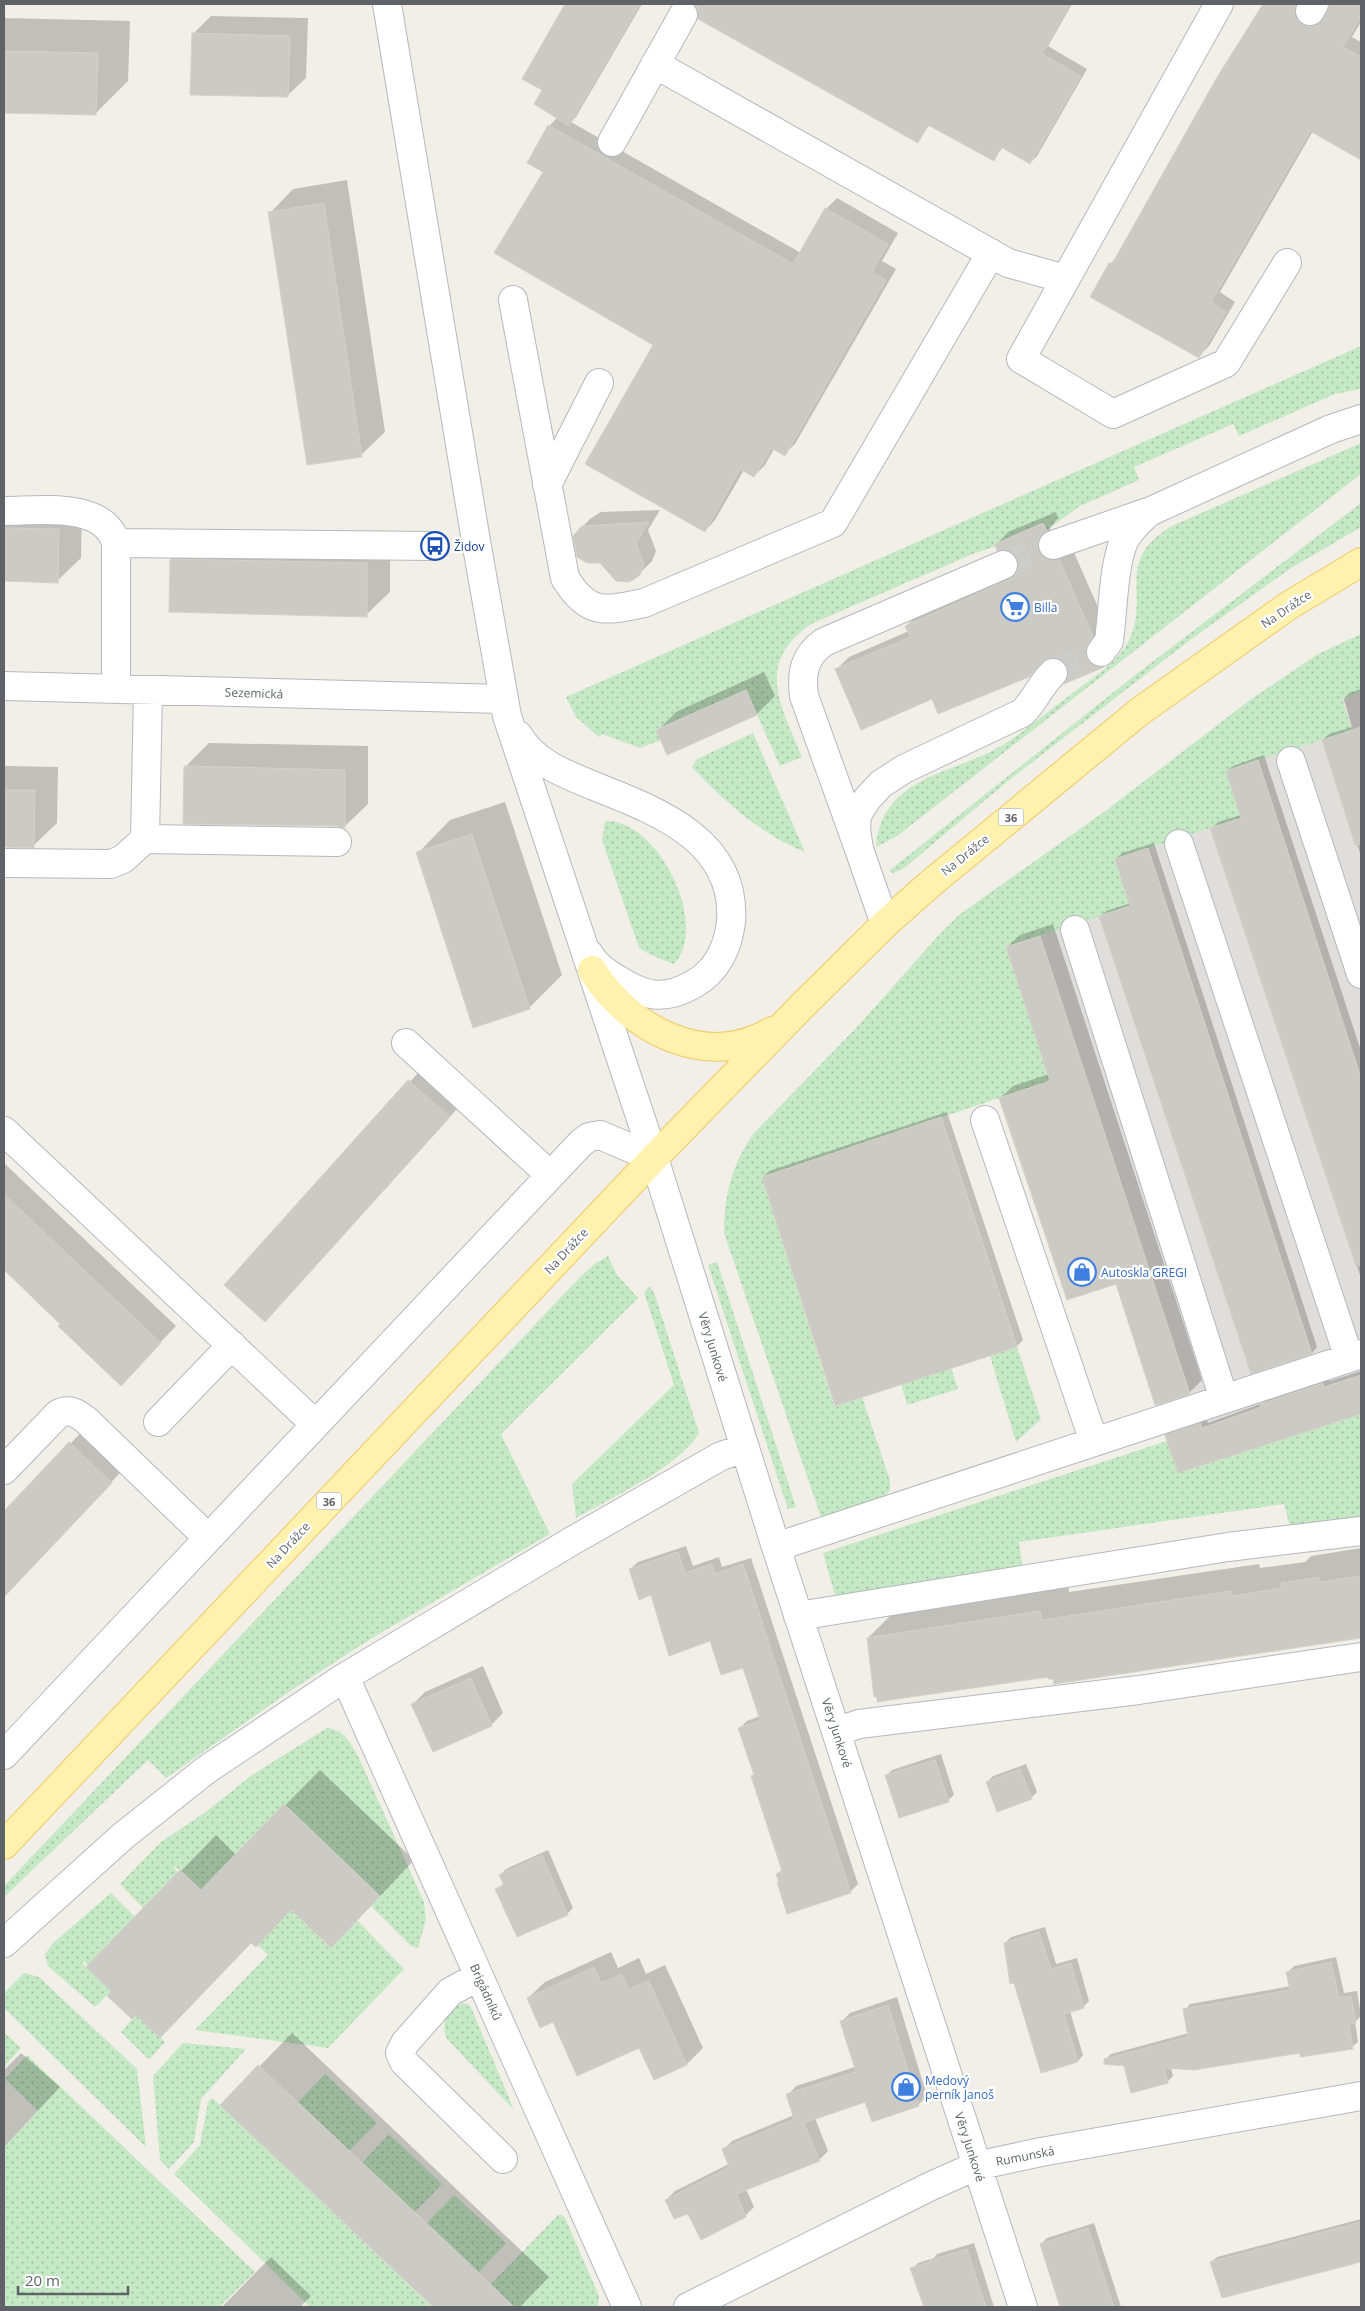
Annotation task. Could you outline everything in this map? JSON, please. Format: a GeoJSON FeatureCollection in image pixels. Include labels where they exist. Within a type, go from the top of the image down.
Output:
{"type":"FeatureCollection","features":[{"type":"Feature","properties":{"kind":"main road","name":"Na Drážce"},"geometry":{"type":"LineString","coordinates":[[4,1845],[654,1158],[885,924],[930,884],[1139,712],[1288,606],[1361,562]]}},
{"type":"Feature","properties":{"kind":"main road"},"geometry":{"type":"LineString","coordinates":[[589,959],[604,989],[630,1016],[663,1034],[696,1045],[716,1048],[738,1046],[756,1040],[786,1020],[802,1006]]}},
{"type":"Feature","properties":{"kind":"street"},"geometry":{"type":"LineString","coordinates":[[387,4],[505,708],[528,748],[547,765],[655,812],[694,837],[710,852],[722,871],[729,891],[730,935],[722,956],[711,970],[695,983],[680,991],[667,995],[646,995],[633,989],[589,959]]}},
{"type":"Feature","properties":{"kind":"street"},"geometry":{"type":"LineString","coordinates":[[1219,4],[1021,359],[1113,414],[1226,363],[1287,263]]}},
{"type":"Feature","properties":{"kind":"street"},"geometry":{"type":"LineString","coordinates":[[612,142],[683,14]]}},
{"type":"Feature","properties":{"kind":"street"},"geometry":{"type":"LineString","coordinates":[[656,64],[1008,263],[1065,279]]}},
{"type":"Feature","properties":{"kind":"street"},"geometry":{"type":"LineString","coordinates":[[513,300],[566,578],[576,595],[595,608],[613,610],[644,604],[833,523],[991,253]]}},
{"type":"Feature","properties":{"kind":"street"},"geometry":{"type":"LineString","coordinates":[[547,485],[599,383]]}},
{"type":"Feature","properties":{"kind":"street"},"geometry":{"type":"LineString","coordinates":[[1053,544],[1149,512],[1331,429],[1360,419]]}},
{"type":"Feature","properties":{"kind":"street"},"geometry":{"type":"LineString","coordinates":[[4,511],[62,511],[91,516],[108,527],[116,543],[116,689]]}},
{"type":"Feature","properties":{"kind":"street"},"geometry":{"type":"LineString","coordinates":[[1101,652],[1109,641],[1119,557],[1124,540],[1134,525],[1149,512]]}},
{"type":"Feature","properties":{"kind":"street"},"geometry":{"type":"LineString","coordinates":[[116,543],[435,546]]}},
{"type":"Feature","properties":{"kind":"street"},"geometry":{"type":"LineString","coordinates":[[885,924],[804,696],[802,682],[806,660],[824,642],[1003,565]]}},
{"type":"Feature","properties":{"kind":"street"},"geometry":{"type":"LineString","coordinates":[[859,849],[856,829],[857,815],[867,799],[881,784],[904,769],[1022,713],[1031,705],[1041,686],[1052,673]]}},
{"type":"Feature","properties":{"kind":"street","name":"Sezemická"},"geometry":{"type":"LineString","coordinates":[[4,686],[148,690],[505,708]]}},
{"type":"Feature","properties":{"kind":"street"},"geometry":{"type":"LineString","coordinates":[[145,839],[148,690]]}},
{"type":"Feature","properties":{"kind":"street","name":"Věry Junkové"},"geometry":{"type":"LineString","coordinates":[[505,708],[654,1158],[798,1616],[1023,2307]]}},
{"type":"Feature","properties":{"kind":"street"},"geometry":{"type":"LineString","coordinates":[[1291,761],[1361,974]]}},
{"type":"Feature","properties":{"kind":"street"},"geometry":{"type":"LineString","coordinates":[[4,863],[102,865],[123,859],[145,839],[337,842]]}},
{"type":"Feature","properties":{"kind":"street"},"geometry":{"type":"LineString","coordinates":[[776,1547],[1355,1356],[1179,844]]}},
{"type":"Feature","properties":{"kind":"street"},"geometry":{"type":"LineString","coordinates":[[1075,930],[1224,1399]]}},
{"type":"Feature","properties":{"kind":"street"},"geometry":{"type":"LineString","coordinates":[[406,1043],[550,1175]]}},
{"type":"Feature","properties":{"kind":"street"},"geometry":{"type":"LineString","coordinates":[[985,1120],[1094,1442]]}},
{"type":"Feature","properties":{"kind":"street"},"geometry":{"type":"LineString","coordinates":[[4,1131],[315,1424]]}},
{"type":"Feature","properties":{"kind":"street"},"geometry":{"type":"LineString","coordinates":[[4,1755],[581,1143],[595,1136],[608,1138],[654,1158]]}},
{"type":"Feature","properties":{"kind":"street"},"geometry":{"type":"LineString","coordinates":[[158,1422],[232,1346]]}},
{"type":"Feature","properties":{"kind":"street"},"geometry":{"type":"LineString","coordinates":[[4,1470],[52,1419],[63,1411],[74,1412],[86,1420],[208,1538]]}},
{"type":"Feature","properties":{"kind":"street"},"geometry":{"type":"LineString","coordinates":[[4,1943],[124,1836],[206,1770],[345,1678],[580,1536],[720,1456],[745,1448]]}},
{"type":"Feature","properties":{"kind":"street"},"geometry":{"type":"LineString","coordinates":[[798,1616],[1228,1547],[1361,1530]]}},
{"type":"Feature","properties":{"kind":"street"},"geometry":{"type":"LineString","coordinates":[[836,1732],[859,1724],[1139,1690],[1361,1657]]}},
{"type":"Feature","properties":{"kind":"street","name":"Brigádníků"},"geometry":{"type":"LineString","coordinates":[[345,1678],[627,2307]]}},
{"type":"Feature","properties":{"kind":"street"},"geometry":{"type":"LineString","coordinates":[[479,1976],[457,1987],[443,1999],[405,2043],[401,2057],[503,2159]]}},
{"type":"Feature","properties":{"kind":"street","name":"Rumunská"},"geometry":{"type":"LineString","coordinates":[[688,2307],[931,2186],[976,2166],[1041,2152],[1361,2096]]}},
{"type":"Feature","properties":{"kind":"shaded area"},"geometry":{"type":"Polygon","coordinates":[[[1361,692],[1361,1413],[1178,1473],[1006,947],[1130,906],[1115,859],[1241,818],[1226,771],[1351,730],[1342,698],[1361,692]]]}},
{"type":"Feature","properties":{"kind":"green space"},"geometry":{"type":"Polygon","coordinates":[[[1361,346],[1361,389],[1335,394],[1239,436],[1233,424],[1134,467],[1139,480],[1080,506],[1047,530],[975,553],[811,624],[793,639],[783,654],[778,670],[777,686],[781,703],[802,757],[780,766],[746,690],[656,729],[661,740],[640,748],[602,734],[599,737],[576,717],[566,697],[1361,346]]]}},
{"type":"Feature","properties":{"kind":"green space"},"geometry":{"type":"Polygon","coordinates":[[[1361,443],[1361,474],[897,836],[876,847],[881,823],[892,804],[907,790],[924,780],[986,754],[1006,743],[1096,676],[1117,657],[1128,642],[1134,625],[1137,609],[1136,580],[1138,566],[1143,553],[1154,539],[1172,526],[1361,443]]]}},
{"type":"Feature","properties":{"kind":"green space"},"geometry":{"type":"Polygon","coordinates":[[[1361,503],[1361,527],[1291,568],[1190,640],[1008,781],[903,869],[893,873],[889,871],[1134,676],[1361,503]]]}},
{"type":"Feature","properties":{"kind":"green space"},"geometry":{"type":"Polygon","coordinates":[[[1361,634],[1361,692],[1342,699],[1352,730],[1226,771],[1241,818],[1115,859],[1131,906],[1006,947],[1050,1081],[762,1177],[834,1406],[862,1397],[890,1480],[890,1490],[882,1500],[822,1520],[724,1233],[724,1219],[731,1180],[746,1145],[754,1133],[858,1026],[959,915],[1104,812],[1250,700],[1318,654],[1361,634]]]}},
{"type":"Feature","properties":{"kind":"green space"},"geometry":{"type":"Polygon","coordinates":[[[753,733],[805,852],[773,836],[744,816],[692,767],[697,759],[753,733]]]}},
{"type":"Feature","properties":{"kind":"green space"},"geometry":{"type":"Polygon","coordinates":[[[605,821],[624,825],[643,837],[659,855],[673,877],[682,901],[686,925],[684,947],[674,964],[639,948],[602,840],[605,821]]]}},
{"type":"Feature","properties":{"kind":"green space"},"geometry":{"type":"Polygon","coordinates":[[[608,1256],[617,1275],[638,1298],[501,1434],[550,1534],[372,1638],[293,1689],[166,1778],[148,1760],[4,1897],[4,1886],[581,1276],[596,1263],[608,1256]]]}},
{"type":"Feature","properties":{"kind":"green space"},"geometry":{"type":"Polygon","coordinates":[[[717,1262],[796,1507],[788,1509],[708,1265],[717,1262]]]}},
{"type":"Feature","properties":{"kind":"green space"},"geometry":{"type":"Polygon","coordinates":[[[650,1286],[655,1295],[699,1433],[689,1446],[661,1470],[576,1518],[572,1484],[674,1385],[644,1292],[650,1286]]]}},
{"type":"Feature","properties":{"kind":"green space"},"geometry":{"type":"Polygon","coordinates":[[[1017,1347],[1041,1419],[1016,1442],[990,1356],[1017,1347]]]}},
{"type":"Feature","properties":{"kind":"green space"},"geometry":{"type":"Polygon","coordinates":[[[951,1368],[958,1389],[907,1405],[901,1384],[951,1368]]]}},
{"type":"Feature","properties":{"kind":"green space"},"geometry":{"type":"Polygon","coordinates":[[[1361,1413],[1361,1520],[1291,1531],[1284,1504],[1019,1542],[1023,1570],[843,1596],[835,1595],[823,1553],[1167,1441],[1178,1473],[1361,1413]]]}},
{"type":"Feature","properties":{"kind":"green space"},"geometry":{"type":"Polygon","coordinates":[[[327,1728],[342,1734],[358,1756],[424,1902],[426,1920],[418,1948],[411,1946],[371,1906],[380,1896],[284,1804],[234,1856],[330,1948],[357,1920],[404,1969],[328,2048],[195,2030],[268,1955],[175,1866],[174,1868],[178,1872],[143,1908],[120,1884],[161,1842],[207,1811],[252,1775],[327,1728]]]}},
{"type":"Feature","properties":{"kind":"green space"},"geometry":{"type":"Polygon","coordinates":[[[111,1893],[135,1917],[88,1966],[84,1961],[82,1963],[111,1991],[95,2007],[48,1966],[45,1954],[53,1943],[111,1893]]]}},
{"type":"Feature","properties":{"kind":"green space"},"geometry":{"type":"Polygon","coordinates":[[[24,1973],[39,1977],[137,2069],[146,2147],[4,2008],[5,1992],[24,1973]]]}},
{"type":"Feature","properties":{"kind":"green space"},"geometry":{"type":"Polygon","coordinates":[[[464,2003],[470,2005],[514,2110],[447,2039],[444,2027],[446,2017],[453,2009],[464,2003]]]}},
{"type":"Feature","properties":{"kind":"green space"},"geometry":{"type":"Polygon","coordinates":[[[136,2015],[165,2042],[150,2059],[121,2032],[136,2015]]]}},
{"type":"Feature","properties":{"kind":"green space"},"geometry":{"type":"Polygon","coordinates":[[[4,2032],[21,2048],[4,2067],[4,2032]]]}},
{"type":"Feature","properties":{"kind":"green space"},"geometry":{"type":"Polygon","coordinates":[[[183,2043],[246,2049],[201,2099],[194,2142],[169,2169],[160,2160],[153,2076],[183,2043]]]}},
{"type":"Feature","properties":{"kind":"green space"},"geometry":{"type":"Polygon","coordinates":[[[27,2055],[255,2272],[219,2307],[4,2307],[4,2147],[38,2111],[5,2079],[27,2055]]]}},
{"type":"Feature","properties":{"kind":"green space"},"geometry":{"type":"Polygon","coordinates":[[[325,2074],[377,2123],[349,2151],[298,2102],[325,2074]]]}},
{"type":"Feature","properties":{"kind":"green space"},"geometry":{"type":"Polygon","coordinates":[[[212,2098],[432,2307],[310,2307],[174,2174],[200,2145],[208,2102],[212,2098]]]}},
{"type":"Feature","properties":{"kind":"green space"},"geometry":{"type":"Polygon","coordinates":[[[389,2134],[442,2184],[414,2213],[362,2163],[389,2134]]]}},
{"type":"Feature","properties":{"kind":"green space"},"geometry":{"type":"Polygon","coordinates":[[[454,2195],[506,2243],[478,2273],[426,2224],[454,2195]]]}},
{"type":"Feature","properties":{"kind":"green space"},"geometry":{"type":"Polygon","coordinates":[[[558,2215],[562,2215],[565,2218],[599,2296],[598,2307],[514,2307],[490,2285],[558,2215]]]}},
{"type":"Feature","properties":{"kind":"building"},"geometry":{"type":"Polygon","coordinates":[[[565,4],[640,4],[569,126],[534,104],[542,90],[522,79],[565,4]]]}},
{"type":"Feature","properties":{"kind":"building"},"geometry":{"type":"Polygon","coordinates":[[[693,4],[1070,4],[1042,54],[1081,76],[1030,164],[1001,147],[994,161],[928,125],[918,143],[698,19],[697,7],[693,4]]]}},
{"type":"Feature","properties":{"kind":"building"},"geometry":{"type":"Polygon","coordinates":[[[1263,4],[1296,4],[1294,12],[1297,19],[1302,24],[1310,27],[1317,25],[1323,19],[1330,4],[1361,4],[1361,17],[1343,47],[1361,57],[1361,160],[1310,131],[1211,302],[1226,312],[1199,358],[1090,297],[1109,263],[1112,264],[1216,79],[1263,4]]]}},
{"type":"Feature","properties":{"kind":"building"},"geometry":{"type":"Polygon","coordinates":[[[192,33],[290,36],[288,97],[190,95],[192,33]]]}},
{"type":"Feature","properties":{"kind":"building"},"geometry":{"type":"Polygon","coordinates":[[[4,51],[98,53],[96,115],[4,113],[4,51]]]}},
{"type":"Feature","properties":{"kind":"building"},"geometry":{"type":"Polygon","coordinates":[[[548,125],[793,264],[825,208],[888,244],[872,272],[886,280],[785,456],[771,448],[754,477],[740,469],[705,532],[585,464],[653,345],[494,253],[543,172],[527,163],[548,125]]]}},
{"type":"Feature","properties":{"kind":"building"},"geometry":{"type":"Polygon","coordinates":[[[324,203],[362,457],[307,465],[268,212],[324,203]]]}},
{"type":"Feature","properties":{"kind":"building"},"geometry":{"type":"Polygon","coordinates":[[[649,522],[636,543],[644,564],[640,575],[633,580],[628,582],[616,581],[600,563],[587,563],[577,557],[573,536],[582,526],[649,522]]]}},
{"type":"Feature","properties":{"kind":"building"},"geometry":{"type":"Polygon","coordinates":[[[1043,523],[1047,531],[1041,535],[1038,542],[1038,551],[1043,557],[1050,560],[1059,559],[1093,636],[1086,650],[1087,658],[1092,665],[1104,667],[1064,684],[1068,677],[1068,668],[1063,661],[1049,658],[1042,662],[1029,677],[938,714],[932,699],[861,730],[835,669],[910,637],[905,626],[1010,579],[1015,575],[1018,567],[1017,558],[1013,553],[1005,550],[997,551],[995,544],[1043,523]]]}},
{"type":"Feature","properties":{"kind":"building"},"geometry":{"type":"Polygon","coordinates":[[[4,528],[59,529],[58,583],[4,581],[4,528]]]}},
{"type":"Feature","properties":{"kind":"building"},"geometry":{"type":"Polygon","coordinates":[[[170,559],[367,563],[367,617],[169,612],[170,559]]]}},
{"type":"Feature","properties":{"kind":"building"},"geometry":{"type":"Polygon","coordinates":[[[746,690],[757,715],[667,755],[656,730],[746,690]]]}},
{"type":"Feature","properties":{"kind":"building"},"geometry":{"type":"Polygon","coordinates":[[[1361,727],[1361,844],[1355,845],[1322,740],[1361,727]]]}},
{"type":"Feature","properties":{"kind":"building"},"geometry":{"type":"Polygon","coordinates":[[[1258,760],[1361,1078],[1361,1265],[1356,1266],[1210,828],[1241,818],[1226,771],[1258,760]]]}},
{"type":"Feature","properties":{"kind":"building"},"geometry":{"type":"Polygon","coordinates":[[[184,766],[345,770],[345,828],[337,826],[183,824],[184,766]]]}},
{"type":"Feature","properties":{"kind":"building"},"geometry":{"type":"Polygon","coordinates":[[[4,790],[35,790],[34,848],[4,847],[4,790]]]}},
{"type":"Feature","properties":{"kind":"building"},"geometry":{"type":"Polygon","coordinates":[[[472,834],[530,1009],[473,1028],[416,852],[472,834]]]}},
{"type":"Feature","properties":{"kind":"building"},"geometry":{"type":"Polygon","coordinates":[[[1148,848],[1312,1354],[1251,1374],[1099,916],[1130,906],[1115,859],[1148,848]]]}},
{"type":"Feature","properties":{"kind":"building"},"geometry":{"type":"Polygon","coordinates":[[[1040,936],[1190,1394],[1155,1405],[1116,1284],[1067,1300],[999,1098],[1050,1081],[1006,947],[1040,936]]]}},
{"type":"Feature","properties":{"kind":"building"},"geometry":{"type":"Polygon","coordinates":[[[408,1080],[450,1117],[265,1322],[224,1285],[408,1080]]]}},
{"type":"Feature","properties":{"kind":"building"},"geometry":{"type":"Polygon","coordinates":[[[941,1117],[1017,1347],[835,1406],[762,1177],[941,1117]]]}},
{"type":"Feature","properties":{"kind":"building"},"geometry":{"type":"Polygon","coordinates":[[[4,1194],[161,1343],[121,1386],[58,1326],[60,1324],[4,1270],[4,1194]]]}},
{"type":"Feature","properties":{"kind":"building"},"geometry":{"type":"Polygon","coordinates":[[[1361,1375],[1361,1414],[1178,1473],[1165,1435],[1200,1423],[1202,1428],[1261,1407],[1260,1404],[1323,1383],[1324,1387],[1361,1375]]]}},
{"type":"Feature","properties":{"kind":"building"},"geometry":{"type":"Polygon","coordinates":[[[69,1442],[112,1483],[4,1597],[4,1511],[69,1442]]]}},
{"type":"Feature","properties":{"kind":"building"},"geometry":{"type":"Polygon","coordinates":[[[678,1552],[685,1573],[712,1564],[715,1574],[743,1564],[851,1893],[787,1914],[776,1874],[782,1871],[751,1776],[754,1775],[738,1728],[760,1720],[743,1668],[721,1675],[710,1641],[669,1656],[651,1595],[639,1600],[629,1569],[678,1552]]]}},
{"type":"Feature","properties":{"kind":"building"},"geometry":{"type":"Polygon","coordinates":[[[1361,1576],[1361,1638],[1054,1684],[1053,1679],[1048,1679],[1048,1677],[877,1702],[877,1697],[874,1697],[867,1638],[1040,1611],[1042,1620],[1231,1591],[1233,1596],[1282,1588],[1281,1583],[1319,1577],[1320,1582],[1361,1576]]]}},
{"type":"Feature","properties":{"kind":"building"},"geometry":{"type":"Polygon","coordinates":[[[471,1678],[492,1726],[433,1752],[411,1704],[471,1678]]]}},
{"type":"Feature","properties":{"kind":"building"},"geometry":{"type":"Polygon","coordinates":[[[935,1760],[949,1802],[899,1818],[885,1775],[935,1760]]]}},
{"type":"Feature","properties":{"kind":"building"},"geometry":{"type":"Polygon","coordinates":[[[1020,1769],[1032,1799],[997,1812],[986,1782],[1020,1769]]]}},
{"type":"Feature","properties":{"kind":"building"},"geometry":{"type":"Polygon","coordinates":[[[284,1804],[380,1896],[331,1948],[291,1910],[256,1947],[251,1943],[160,2038],[136,2015],[132,2019],[107,1996],[111,1991],[86,1967],[180,1870],[201,1890],[284,1804]]]}},
{"type":"Feature","properties":{"kind":"building"},"geometry":{"type":"Polygon","coordinates":[[[542,1855],[568,1915],[517,1937],[495,1889],[504,1885],[499,1875],[542,1855]]]}},
{"type":"Feature","properties":{"kind":"building"},"geometry":{"type":"Polygon","coordinates":[[[1039,1932],[1051,1969],[1071,1963],[1084,2008],[1064,2014],[1078,2062],[1041,2073],[1014,1983],[1010,1984],[1004,1943],[1039,1932]]]}},
{"type":"Feature","properties":{"kind":"building"},"geometry":{"type":"Polygon","coordinates":[[[1331,1962],[1339,1998],[1351,1996],[1356,2023],[1349,2025],[1353,2049],[1300,2057],[1300,2053],[1194,2070],[1164,2068],[1168,2083],[1131,2093],[1124,2066],[1104,2064],[1104,2059],[1188,2037],[1183,2009],[1290,1990],[1286,1972],[1331,1962]]]}},
{"type":"Feature","properties":{"kind":"building"},"geometry":{"type":"Polygon","coordinates":[[[594,1967],[601,1983],[622,1974],[629,1989],[649,1981],[687,2065],[654,2080],[639,2048],[577,2076],[553,2022],[540,2028],[527,1998],[594,1967]]]}},
{"type":"Feature","properties":{"kind":"building"},"geometry":{"type":"Polygon","coordinates":[[[888,2005],[919,2106],[872,2122],[865,2102],[804,2123],[820,2161],[736,2194],[746,2217],[701,2240],[688,2214],[674,2219],[665,2200],[729,2167],[722,2149],[794,2119],[786,2094],[856,2072],[840,2021],[888,2005]]]}},
{"type":"Feature","properties":{"kind":"building"},"geometry":{"type":"Polygon","coordinates":[[[258,2065],[514,2307],[433,2307],[220,2105],[258,2065]]]}},
{"type":"Feature","properties":{"kind":"building"},"geometry":{"type":"Polygon","coordinates":[[[1361,2222],[1361,2262],[1222,2298],[1210,2262],[1361,2222]]]}},
{"type":"Feature","properties":{"kind":"building"},"geometry":{"type":"Polygon","coordinates":[[[1088,2228],[1114,2307],[1060,2307],[1040,2244],[1088,2228]]]}},
{"type":"Feature","properties":{"kind":"building"},"geometry":{"type":"Polygon","coordinates":[[[967,2249],[986,2307],[924,2307],[910,2268],[967,2249]]]}},
{"type":"Feature","properties":{"kind":"tunnel"},"geometry":{"type":"LineString","coordinates":[[1003,565],[1053,545]]}},
{"type":"Feature","properties":{"kind":"tunnel"},"geometry":{"type":"LineString","coordinates":[[1053,673],[1101,652]]}},
{"type":"Feature","properties":{"kind":"place","name":"Židov"},"geometry":{"type":"Point","coordinates":[435,546]}},
{"type":"Feature","properties":{"kind":"place","name":"Billa"},"geometry":{"type":"Point","coordinates":[1015,607]}},
{"type":"Feature","properties":{"kind":"place","name":"Autoskla GREGI"},"geometry":{"type":"Point","coordinates":[1082,1272]}},
{"type":"Feature","properties":{"kind":"place","name":"Medový perník Janoš"},"geometry":{"type":"Point","coordinates":[906,2087]}}]}
